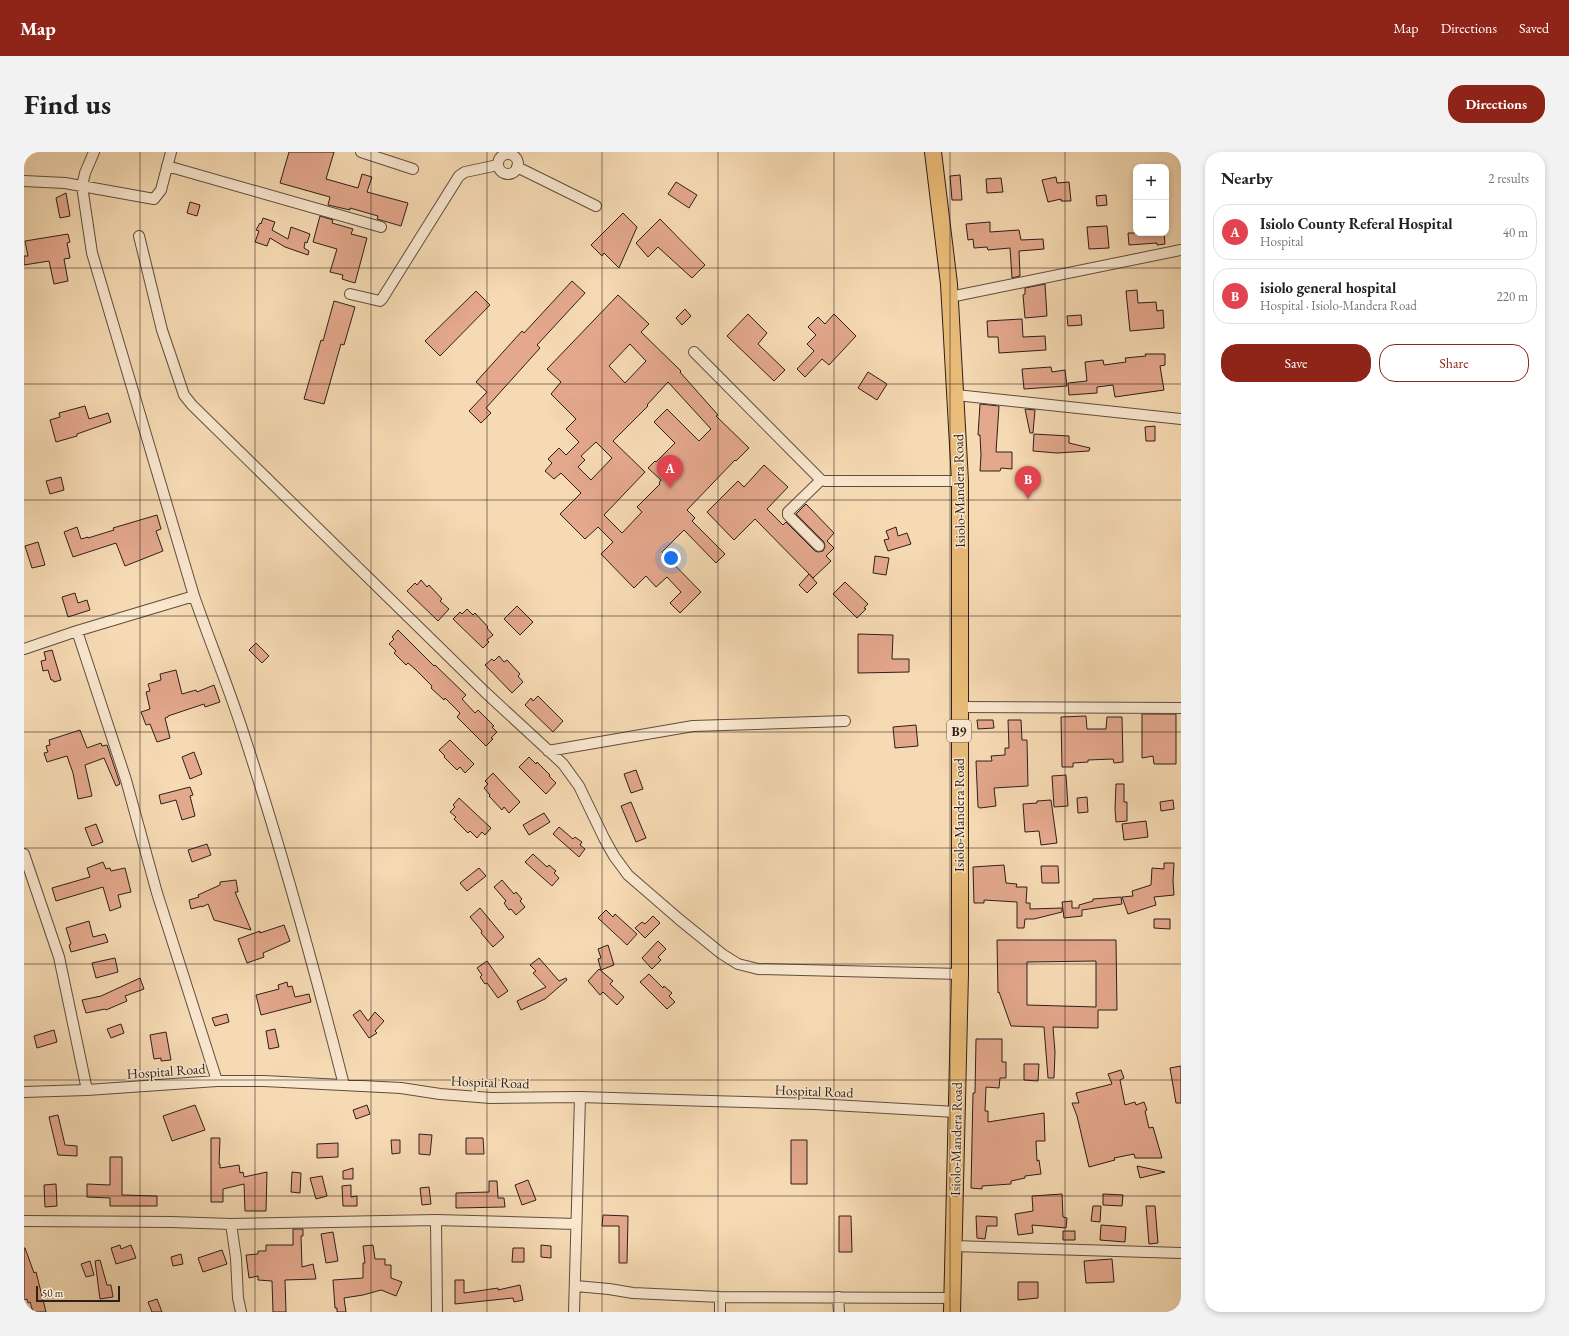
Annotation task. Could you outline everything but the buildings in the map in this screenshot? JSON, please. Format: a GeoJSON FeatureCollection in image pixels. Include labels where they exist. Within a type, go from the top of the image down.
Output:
{"type":"FeatureCollection","features":[{"type":"Feature","properties":{"kind":"highway","name":"Isiolo-Mandera Road"},"geometry":{"type":"LineString","coordinates":[[933,152],[950,297],[960,481],[960,974],[952,1305]]}},
{"type":"Feature","properties":{"kind":"street"},"geometry":{"type":"LineString","coordinates":[[94,152],[85,173],[82,186],[92,253],[194,596],[244,734],[283,861],[313,964],[344,1085]]}},
{"type":"Feature","properties":{"kind":"street"},"geometry":{"type":"LineString","coordinates":[[24,181],[65,183],[154,199],[161,190],[172,152]]}},
{"type":"Feature","properties":{"kind":"street"},"geometry":{"type":"LineString","coordinates":[[360,152],[413,169]]}},
{"type":"Feature","properties":{"kind":"street"},"geometry":{"type":"LineString","coordinates":[[511,153],[516,159],[517,167],[512,173],[509,174],[502,171],[498,165],[500,158],[503,155],[511,153]]}},
{"type":"Feature","properties":{"kind":"street"},"geometry":{"type":"LineString","coordinates":[[350,294],[380,301],[459,176],[465,172],[498,165]]}},
{"type":"Feature","properties":{"kind":"street"},"geometry":{"type":"LineString","coordinates":[[168,166],[381,227]]}},
{"type":"Feature","properties":{"kind":"street"},"geometry":{"type":"LineString","coordinates":[[517,167],[596,206]]}},
{"type":"Feature","properties":{"kind":"street"},"geometry":{"type":"LineString","coordinates":[[139,236],[162,330],[184,395],[192,405],[486,692],[562,764],[579,786],[604,838],[614,856],[628,875],[722,954],[738,964],[758,969],[960,974]]}},
{"type":"Feature","properties":{"kind":"street"},"geometry":{"type":"LineString","coordinates":[[950,297],[1181,250]]}},
{"type":"Feature","properties":{"kind":"street"},"geometry":{"type":"LineString","coordinates":[[694,352],[821,480],[960,481]]}},
{"type":"Feature","properties":{"kind":"street"},"geometry":{"type":"LineString","coordinates":[[956,395],[1181,419]]}},
{"type":"Feature","properties":{"kind":"street"},"geometry":{"type":"LineString","coordinates":[[819,546],[788,515],[788,512],[821,480]]}},
{"type":"Feature","properties":{"kind":"street"},"geometry":{"type":"LineString","coordinates":[[24,649],[77,631],[194,596]]}},
{"type":"Feature","properties":{"kind":"street"},"geometry":{"type":"LineString","coordinates":[[77,631],[126,780],[157,893],[217,1081]]}},
{"type":"Feature","properties":{"kind":"street"},"geometry":{"type":"LineString","coordinates":[[959,707],[1181,708]]}},
{"type":"Feature","properties":{"kind":"street"},"geometry":{"type":"LineString","coordinates":[[548,751],[693,726],[846,721]]}},
{"type":"Feature","properties":{"kind":"street"},"geometry":{"type":"LineString","coordinates":[[24,854],[59,957],[87,1090]]}},
{"type":"Feature","properties":{"kind":"street","name":"Hospital Road"},"geometry":{"type":"LineString","coordinates":[[24,1092],[87,1090],[217,1081],[264,1081],[401,1088],[440,1094],[491,1098],[580,1097],[815,1104],[956,1112]]}},
{"type":"Feature","properties":{"kind":"street"},"geometry":{"type":"LineString","coordinates":[[574,1312],[576,1286],[576,1224],[579,1167],[580,1097]]}},
{"type":"Feature","properties":{"kind":"street"},"geometry":{"type":"LineString","coordinates":[[24,1221],[231,1224],[436,1220],[576,1224]]}},
{"type":"Feature","properties":{"kind":"street"},"geometry":{"type":"LineString","coordinates":[[436,1220],[437,1312]]}},
{"type":"Feature","properties":{"kind":"street"},"geometry":{"type":"LineString","coordinates":[[231,1224],[236,1258],[238,1298],[241,1312]]}},
{"type":"Feature","properties":{"kind":"street"},"geometry":{"type":"LineString","coordinates":[[953,1246],[1181,1253]]}},
{"type":"Feature","properties":{"kind":"street"},"geometry":{"type":"LineString","coordinates":[[576,1286],[633,1293],[720,1297],[838,1297],[952,1305]]}},
{"type":"Feature","properties":{"kind":"street"},"geometry":{"type":"LineString","coordinates":[[720,1297],[720,1312]]}},
{"type":"Feature","properties":{"kind":"street"},"geometry":{"type":"LineString","coordinates":[[838,1297],[839,1312]]}},
{"type":"Feature","properties":{"kind":"place","name":"Isiolo County Referal Hospital"},"geometry":{"type":"Point","coordinates":[670,488]}},
{"type":"Feature","properties":{"kind":"place","name":"isiolo general hospital"},"geometry":{"type":"Point","coordinates":[1028,499]}}]}
